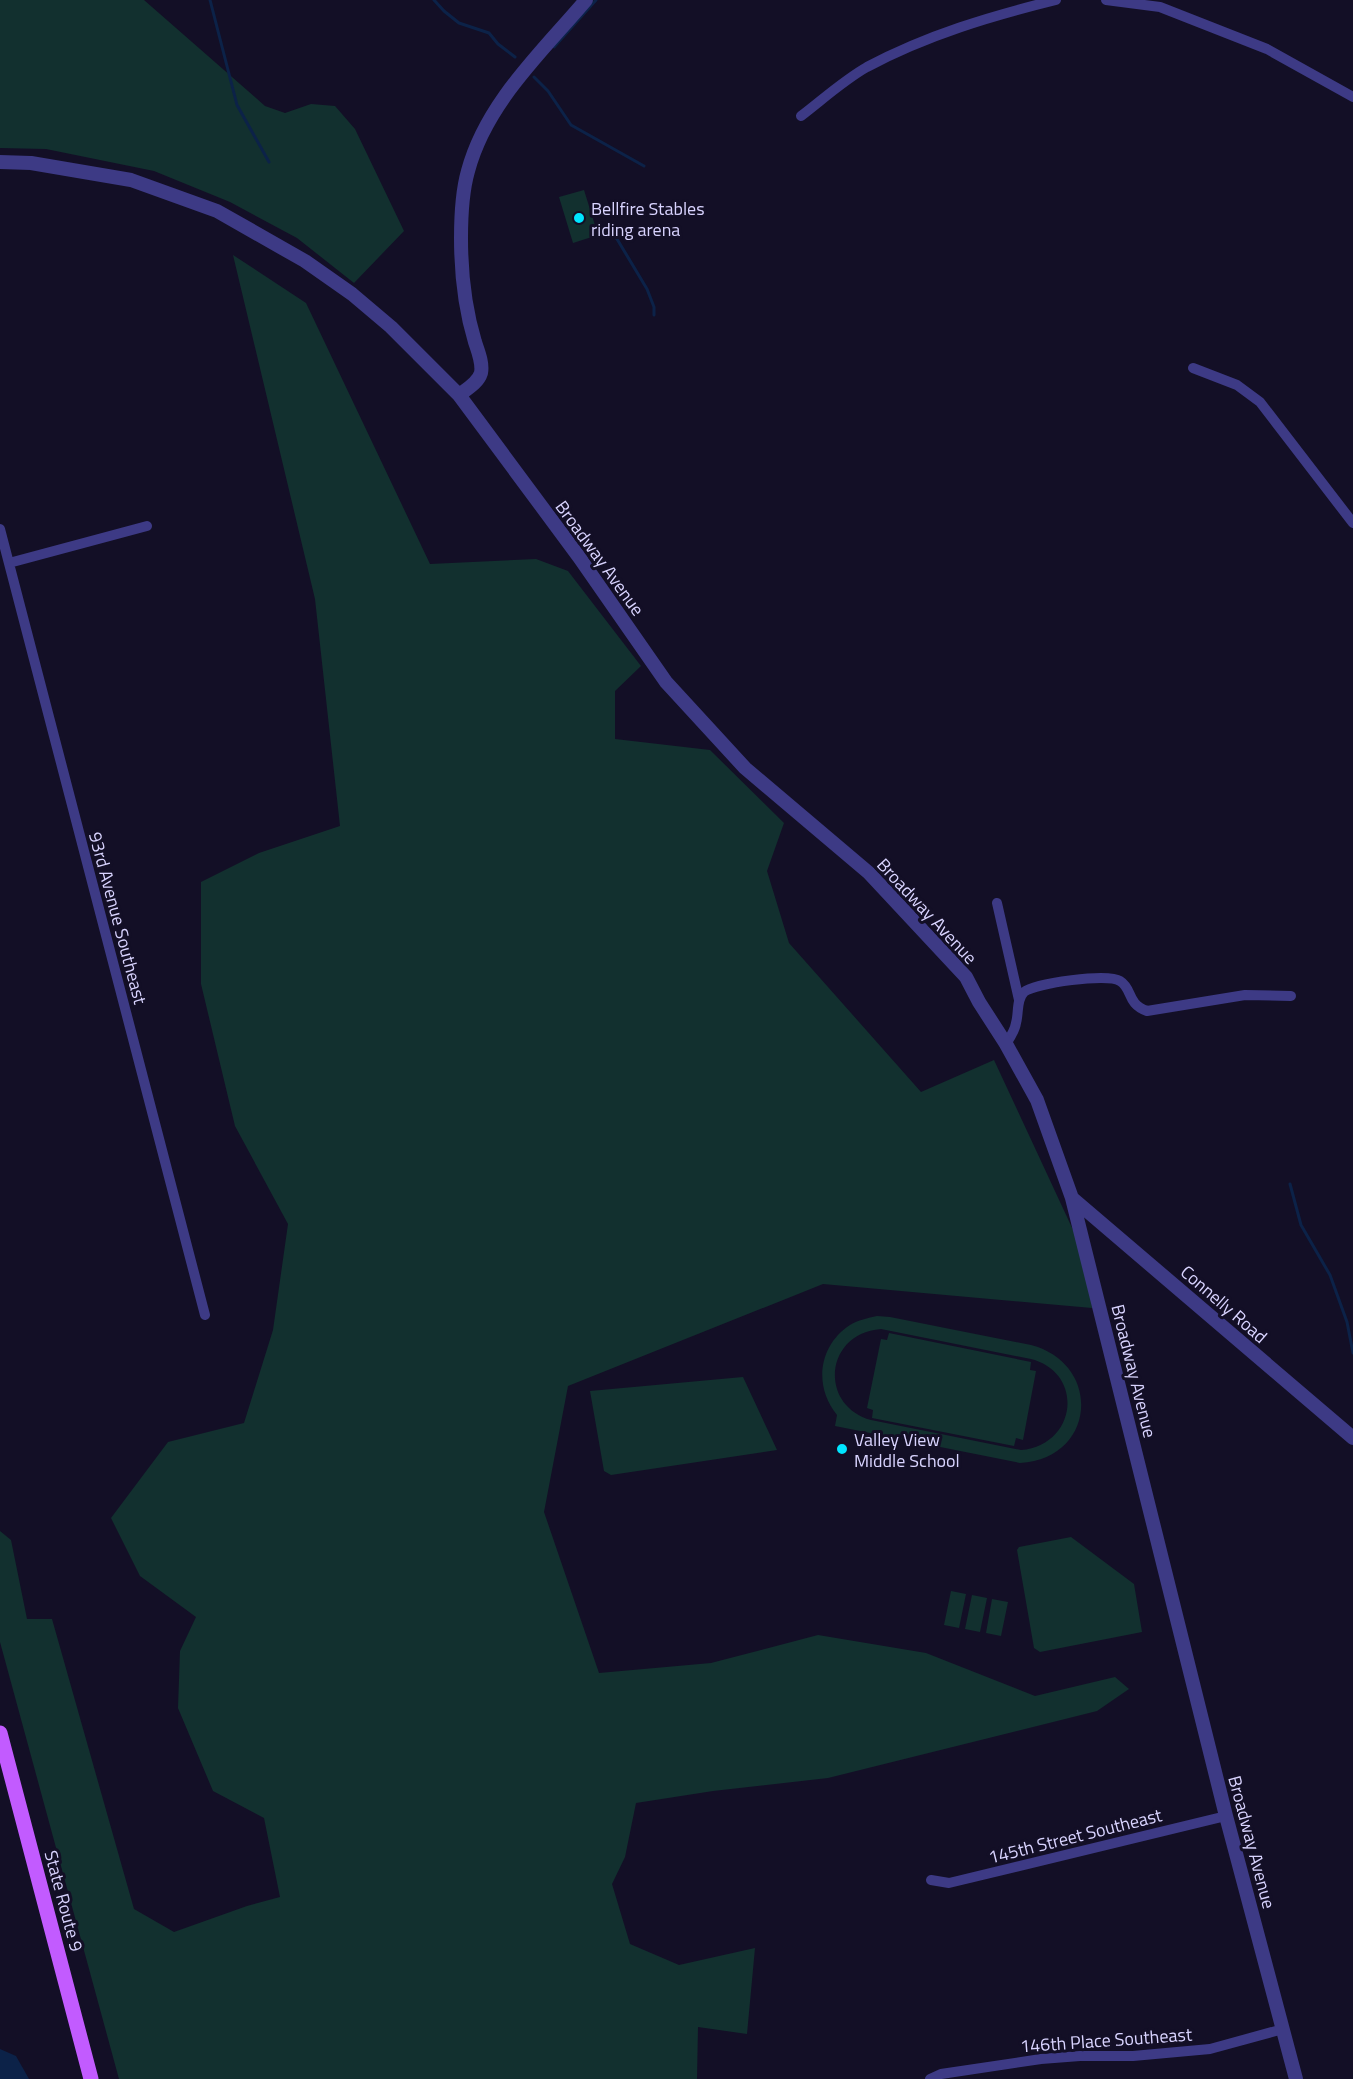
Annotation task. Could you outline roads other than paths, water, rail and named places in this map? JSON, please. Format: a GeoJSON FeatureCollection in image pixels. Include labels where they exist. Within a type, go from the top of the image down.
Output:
{"type":"FeatureCollection","features":[{"type":"Feature","properties":{"kind":"main road","name":"State Route 9"},"geometry":{"type":"LineString","coordinates":[[0,1733],[91,2079]]}},
{"type":"Feature","properties":{"kind":"street"},"geometry":{"type":"LineString","coordinates":[[459,396],[480,375],[482,366],[470,325],[462,268],[462,205],[467,172],[477,142],[491,115],[510,89],[586,0]]}},
{"type":"Feature","properties":{"kind":"street"},"geometry":{"type":"LineString","coordinates":[[801,116],[865,68],[921,41],[993,16],[1056,0]]}},
{"type":"Feature","properties":{"kind":"street"},"geometry":{"type":"LineString","coordinates":[[1106,0],[1162,3],[1267,49],[1353,98]]}},
{"type":"Feature","properties":{"kind":"street","name":"Broadway Avenue"},"geometry":{"type":"LineString","coordinates":[[0,162],[31,163],[131,180],[218,211],[305,261],[352,294],[391,327],[459,396],[579,557],[666,682],[746,768],[869,873],[966,977],[1037,1100],[1072,1198],[1226,1816],[1296,2079]]}},
{"type":"Feature","properties":{"kind":"street"},"geometry":{"type":"LineString","coordinates":[[1193,368],[1238,385],[1260,402],[1353,523]]}},
{"type":"Feature","properties":{"kind":"street"},"geometry":{"type":"LineString","coordinates":[[9,563],[147,526]]}},
{"type":"Feature","properties":{"kind":"street","name":"93rd Avenue Southeast"},"geometry":{"type":"LineString","coordinates":[[0,529],[205,1315]]}},
{"type":"Feature","properties":{"kind":"street"},"geometry":{"type":"LineString","coordinates":[[997,903],[1019,1000],[1016,1024],[1006,1044]]}},
{"type":"Feature","properties":{"kind":"street"},"geometry":{"type":"LineString","coordinates":[[1019,1000],[1030,989],[1101,977],[1112,977],[1120,981],[1138,1007],[1147,1011],[1245,995],[1291,996]]}},
{"type":"Feature","properties":{"kind":"street","name":"Connelly Road"},"geometry":{"type":"LineString","coordinates":[[1072,1198],[1353,1438]]}},
{"type":"Feature","properties":{"kind":"street","name":"145th Street Southeast"},"geometry":{"type":"LineString","coordinates":[[931,1880],[949,1883],[1226,1816]]}},
{"type":"Feature","properties":{"kind":"street","name":"146th Place Southeast"},"geometry":{"type":"LineString","coordinates":[[930,2079],[941,2074],[1041,2059],[1133,2056],[1210,2049],[1283,2029]]}},
{"type":"Feature","properties":{"kind":"water"},"geometry":{"type":"Polygon","coordinates":[[[0,2049],[16,2056],[29,2079],[0,2079],[0,2049]]]}},
{"type":"Feature","properties":{"kind":"waterway"},"geometry":{"type":"LineString","coordinates":[[210,0],[237,105],[269,162]]}},
{"type":"Feature","properties":{"kind":"waterway"},"geometry":{"type":"LineString","coordinates":[[434,0],[459,23],[489,33],[498,44],[515,57]]}},
{"type":"Feature","properties":{"kind":"waterway"},"geometry":{"type":"LineString","coordinates":[[554,47],[596,0]]}},
{"type":"Feature","properties":{"kind":"waterway"},"geometry":{"type":"LineString","coordinates":[[534,77],[548,91],[571,125],[644,166]]}},
{"type":"Feature","properties":{"kind":"waterway"},"geometry":{"type":"LineString","coordinates":[[604,229],[607,229],[617,239],[647,289],[654,307],[654,315]]}},
{"type":"Feature","properties":{"kind":"waterway"},"geometry":{"type":"LineString","coordinates":[[1290,1184],[1301,1225],[1330,1275],[1347,1322],[1353,1353]]}},
{"type":"Feature","properties":{"kind":"place","name":"Bellfire Stables riding arena"},"geometry":{"type":"Point","coordinates":[579,218]}},
{"type":"Feature","properties":{"kind":"place","name":"Valley View Middle School"},"geometry":{"type":"Point","coordinates":[842,1449]}}]}
